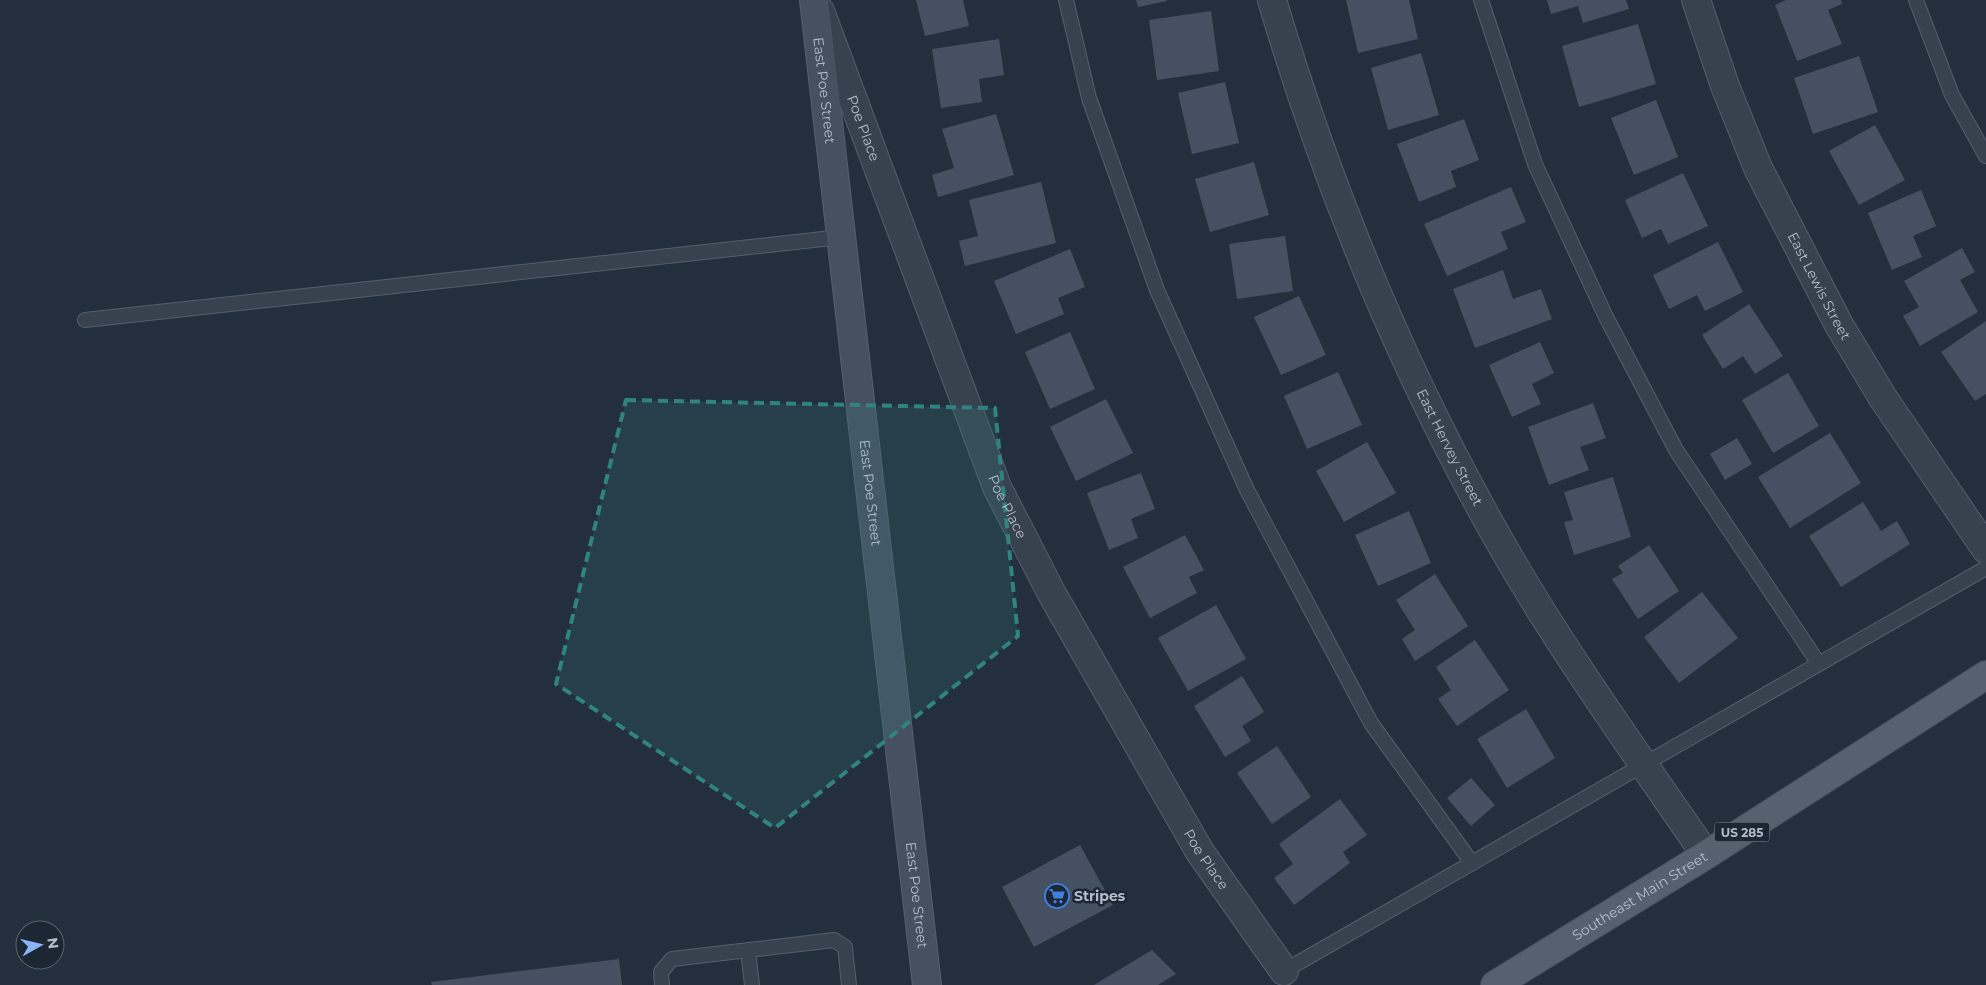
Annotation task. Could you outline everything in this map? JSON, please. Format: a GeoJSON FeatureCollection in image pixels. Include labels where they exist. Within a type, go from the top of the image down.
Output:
{"type":"FeatureCollection","features":[{"type":"Feature","properties":{"kind":"main road","name":"Southeast Main Street"},"geometry":{"type":"LineString","coordinates":[[1495,985],[1706,855],[1986,675]]}},
{"type":"Feature","properties":{"kind":"street","name":"East Poe Street"},"geometry":{"type":"LineString","coordinates":[[815,0],[927,985]]}},
{"type":"Feature","properties":{"kind":"street","name":"Poe Place"},"geometry":{"type":"LineString","coordinates":[[815,0],[997,487],[1052,594],[1200,852],[1284,971]]}},
{"type":"Feature","properties":{"kind":"street","name":"East Hervey Street"},"geometry":{"type":"LineString","coordinates":[[1272,0],[1291,65],[1336,193],[1387,316],[1443,436],[1508,555],[1576,667],[1706,855]]}},
{"type":"Feature","properties":{"kind":"street","name":"East Lewis Street"},"geometry":{"type":"LineString","coordinates":[[1696,0],[1725,86],[1758,168],[1839,325],[1883,398],[1986,549]]}},
{"type":"Feature","properties":{"kind":"lane"},"geometry":{"type":"LineString","coordinates":[[1066,0],[1089,98],[1157,290],[1247,490],[1371,723],[1472,863]]}},
{"type":"Feature","properties":{"kind":"lane"},"geometry":{"type":"LineString","coordinates":[[1481,0],[1535,164],[1606,317],[1676,450],[1819,664]]}},
{"type":"Feature","properties":{"kind":"lane"},"geometry":{"type":"LineString","coordinates":[[1916,0],[1952,95],[1986,156]]}},
{"type":"Feature","properties":{"kind":"lane"},"geometry":{"type":"LineString","coordinates":[[85,320],[841,238]]}},
{"type":"Feature","properties":{"kind":"lane"},"geometry":{"type":"LineString","coordinates":[[1284,971],[1986,568]]}},
{"type":"Feature","properties":{"kind":"lane"},"geometry":{"type":"LineString","coordinates":[[662,985],[661,972],[672,960],[834,940],[845,947],[849,985]]}},
{"type":"Feature","properties":{"kind":"lane"},"geometry":{"type":"LineString","coordinates":[[748,950],[752,985]]}},
{"type":"Feature","properties":{"kind":"highlighted area"},"geometry":{"type":"Polygon","coordinates":[[[626,400],[995,408],[1018,636],[775,828],[556,684],[626,400]]]}},
{"type":"Feature","properties":{"kind":"building"},"geometry":{"type":"Polygon","coordinates":[[[916,0],[963,0],[969,26],[925,36],[916,0]]]}},
{"type":"Feature","properties":{"kind":"building"},"geometry":{"type":"Polygon","coordinates":[[[1136,0],[1167,0],[1167,1],[1138,7],[1136,0]]]}},
{"type":"Feature","properties":{"kind":"building"},"geometry":{"type":"Polygon","coordinates":[[[1346,0],[1409,0],[1418,39],[1358,53],[1346,0]]]}},
{"type":"Feature","properties":{"kind":"building"},"geometry":{"type":"Polygon","coordinates":[[[1547,0],[1626,0],[1629,9],[1583,23],[1578,6],[1551,14],[1547,0]]]}},
{"type":"Feature","properties":{"kind":"building"},"geometry":{"type":"Polygon","coordinates":[[[1786,0],[1841,0],[1842,4],[1828,10],[1842,44],[1797,61],[1775,5],[1786,0]]]}},
{"type":"Feature","properties":{"kind":"building"},"geometry":{"type":"Polygon","coordinates":[[[1211,11],[1219,71],[1157,80],[1149,20],[1211,11]]]}},
{"type":"Feature","properties":{"kind":"building"},"geometry":{"type":"Polygon","coordinates":[[[1638,24],[1656,84],[1579,107],[1562,46],[1638,24]]]}},
{"type":"Feature","properties":{"kind":"building"},"geometry":{"type":"Polygon","coordinates":[[[999,39],[1004,75],[979,79],[982,102],[941,108],[932,49],[999,39]]]}},
{"type":"Feature","properties":{"kind":"building"},"geometry":{"type":"Polygon","coordinates":[[[1421,53],[1439,115],[1388,130],[1371,68],[1421,53]]]}},
{"type":"Feature","properties":{"kind":"building"},"geometry":{"type":"Polygon","coordinates":[[[1859,56],[1878,112],[1813,134],[1794,78],[1859,56]]]}},
{"type":"Feature","properties":{"kind":"building"},"geometry":{"type":"Polygon","coordinates":[[[1225,82],[1239,143],[1192,154],[1178,93],[1225,82]]]}},
{"type":"Feature","properties":{"kind":"building"},"geometry":{"type":"Polygon","coordinates":[[[1656,100],[1678,157],[1634,175],[1611,118],[1656,100]]]}},
{"type":"Feature","properties":{"kind":"building"},"geometry":{"type":"Polygon","coordinates":[[[996,114],[1014,175],[938,197],[932,175],[954,168],[942,129],[996,114]]]}},
{"type":"Feature","properties":{"kind":"building"},"geometry":{"type":"Polygon","coordinates":[[[1464,119],[1479,160],[1451,171],[1456,187],[1419,202],[1397,144],[1464,119]]]}},
{"type":"Feature","properties":{"kind":"building"},"geometry":{"type":"Polygon","coordinates":[[[1875,125],[1905,180],[1859,205],[1829,151],[1875,125]]]}},
{"type":"Feature","properties":{"kind":"building"},"geometry":{"type":"Polygon","coordinates":[[[1254,162],[1269,215],[1210,232],[1195,179],[1254,162]]]}},
{"type":"Feature","properties":{"kind":"building"},"geometry":{"type":"Polygon","coordinates":[[[1683,173],[1708,226],[1668,244],[1661,229],[1642,238],[1625,200],[1683,173]]]}},
{"type":"Feature","properties":{"kind":"building"},"geometry":{"type":"Polygon","coordinates":[[[1041,182],[1056,243],[965,266],[959,241],[978,236],[969,200],[1041,182]]]}},
{"type":"Feature","properties":{"kind":"building"},"geometry":{"type":"Polygon","coordinates":[[[1511,187],[1526,222],[1501,232],[1508,249],[1447,276],[1424,224],[1511,187]]]}},
{"type":"Feature","properties":{"kind":"building"},"geometry":{"type":"Polygon","coordinates":[[[1921,190],[1936,226],[1913,236],[1922,257],[1892,270],[1868,213],[1921,190]]]}},
{"type":"Feature","properties":{"kind":"building"},"geometry":{"type":"Polygon","coordinates":[[[1285,236],[1293,291],[1237,299],[1229,244],[1285,236]]]}},
{"type":"Feature","properties":{"kind":"building"},"geometry":{"type":"Polygon","coordinates":[[[1718,242],[1743,292],[1705,311],[1697,295],[1669,309],[1653,275],[1718,242]]]}},
{"type":"Feature","properties":{"kind":"building"},"geometry":{"type":"Polygon","coordinates":[[[1962,248],[1975,272],[1960,280],[1978,312],[1920,346],[1903,316],[1919,307],[1904,281],[1962,248]]]}},
{"type":"Feature","properties":{"kind":"building"},"geometry":{"type":"Polygon","coordinates":[[[1070,249],[1085,287],[1058,298],[1064,314],[1016,334],[994,281],[1070,249]]]}},
{"type":"Feature","properties":{"kind":"building"},"geometry":{"type":"Polygon","coordinates":[[[1503,270],[1513,299],[1541,289],[1552,319],[1475,348],[1453,289],[1503,270]]]}},
{"type":"Feature","properties":{"kind":"building"},"geometry":{"type":"Polygon","coordinates":[[[1299,296],[1326,355],[1281,375],[1254,317],[1299,296]]]}},
{"type":"Feature","properties":{"kind":"building"},"geometry":{"type":"Polygon","coordinates":[[[1749,304],[1783,356],[1755,374],[1743,356],[1723,369],[1702,335],[1749,304]]]}},
{"type":"Feature","properties":{"kind":"building"},"geometry":{"type":"Polygon","coordinates":[[[1986,321],[1986,394],[1975,401],[1941,352],[1986,321]]]}},
{"type":"Feature","properties":{"kind":"building"},"geometry":{"type":"Polygon","coordinates":[[[1070,332],[1095,389],[1050,409],[1025,352],[1070,332]]]}},
{"type":"Feature","properties":{"kind":"building"},"geometry":{"type":"Polygon","coordinates":[[[1540,342],[1554,373],[1532,384],[1541,404],[1512,417],[1489,365],[1540,342]]]}},
{"type":"Feature","properties":{"kind":"building"},"geometry":{"type":"Polygon","coordinates":[[[1338,372],[1362,425],[1307,449],[1284,396],[1338,372]]]}},
{"type":"Feature","properties":{"kind":"building"},"geometry":{"type":"Polygon","coordinates":[[[1788,373],[1819,426],[1773,453],[1742,400],[1788,373]]]}},
{"type":"Feature","properties":{"kind":"building"},"geometry":{"type":"Polygon","coordinates":[[[1106,399],[1133,453],[1076,481],[1050,427],[1106,399]]]}},
{"type":"Feature","properties":{"kind":"building"},"geometry":{"type":"Polygon","coordinates":[[[1593,403],[1606,438],[1580,447],[1589,470],[1549,485],[1528,427],[1593,403]]]}},
{"type":"Feature","properties":{"kind":"building"},"geometry":{"type":"Polygon","coordinates":[[[1830,433],[1861,483],[1790,528],[1758,477],[1830,433]]]}},
{"type":"Feature","properties":{"kind":"building"},"geometry":{"type":"Polygon","coordinates":[[[1737,438],[1752,464],[1725,480],[1710,454],[1737,438]]]}},
{"type":"Feature","properties":{"kind":"building"},"geometry":{"type":"Polygon","coordinates":[[[1367,442],[1396,493],[1344,522],[1316,471],[1367,442]]]}},
{"type":"Feature","properties":{"kind":"building"},"geometry":{"type":"Polygon","coordinates":[[[1141,473],[1155,509],[1131,519],[1138,538],[1109,550],[1087,493],[1141,473]]]}},
{"type":"Feature","properties":{"kind":"building"},"geometry":{"type":"Polygon","coordinates":[[[1613,477],[1631,537],[1574,555],[1564,522],[1573,520],[1564,492],[1613,477]]]}},
{"type":"Feature","properties":{"kind":"building"},"geometry":{"type":"Polygon","coordinates":[[[1863,502],[1881,531],[1897,521],[1910,544],[1841,587],[1809,536],[1863,502]]]}},
{"type":"Feature","properties":{"kind":"building"},"geometry":{"type":"Polygon","coordinates":[[[1409,511],[1431,563],[1378,586],[1355,535],[1409,511]]]}},
{"type":"Feature","properties":{"kind":"building"},"geometry":{"type":"Polygon","coordinates":[[[1185,535],[1204,570],[1189,577],[1197,593],[1150,618],[1123,567],[1185,535]]]}},
{"type":"Feature","properties":{"kind":"building"},"geometry":{"type":"Polygon","coordinates":[[[1649,545],[1679,591],[1638,619],[1612,579],[1623,573],[1618,566],[1649,545]]]}},
{"type":"Feature","properties":{"kind":"building"},"geometry":{"type":"Polygon","coordinates":[[[1435,574],[1468,626],[1415,661],[1402,639],[1415,630],[1396,600],[1435,574]]]}},
{"type":"Feature","properties":{"kind":"building"},"geometry":{"type":"Polygon","coordinates":[[[1702,592],[1738,638],[1679,683],[1644,637],[1702,592]]]}},
{"type":"Feature","properties":{"kind":"building"},"geometry":{"type":"Polygon","coordinates":[[[1216,605],[1246,659],[1188,691],[1158,638],[1216,605]]]}},
{"type":"Feature","properties":{"kind":"building"},"geometry":{"type":"Polygon","coordinates":[[[1475,640],[1509,690],[1457,726],[1438,699],[1451,690],[1436,667],[1475,640]]]}},
{"type":"Feature","properties":{"kind":"building"},"geometry":{"type":"Polygon","coordinates":[[[1242,676],[1264,712],[1242,726],[1251,741],[1225,757],[1194,706],[1242,676]]]}},
{"type":"Feature","properties":{"kind":"building"},"geometry":{"type":"Polygon","coordinates":[[[1526,709],[1555,758],[1507,788],[1477,739],[1526,709]]]}},
{"type":"Feature","properties":{"kind":"building"},"geometry":{"type":"Polygon","coordinates":[[[1277,746],[1311,797],[1272,824],[1237,773],[1277,746]]]}},
{"type":"Feature","properties":{"kind":"building"},"geometry":{"type":"Polygon","coordinates":[[[1471,778],[1495,805],[1471,826],[1447,798],[1471,778]]]}},
{"type":"Feature","properties":{"kind":"building"},"geometry":{"type":"Polygon","coordinates":[[[1340,799],[1367,835],[1343,852],[1350,863],[1294,905],[1274,878],[1293,864],[1279,844],[1340,799]]]}},
{"type":"Feature","properties":{"kind":"building","name":"Stripes"},"geometry":{"type":"Polygon","coordinates":[[[1080,845],[1113,905],[1034,947],[1002,887],[1080,845]]]}},
{"type":"Feature","properties":{"kind":"building"},"geometry":{"type":"Polygon","coordinates":[[[1152,950],[1176,974],[1158,985],[1094,985],[1152,950]]]}},
{"type":"Feature","properties":{"kind":"building"},"geometry":{"type":"Polygon","coordinates":[[[619,959],[622,985],[432,985],[431,982],[619,959]]]}},
{"type":"Feature","properties":{"kind":"place","name":"Stripes"},"geometry":{"type":"Point","coordinates":[1057,896]}}]}
